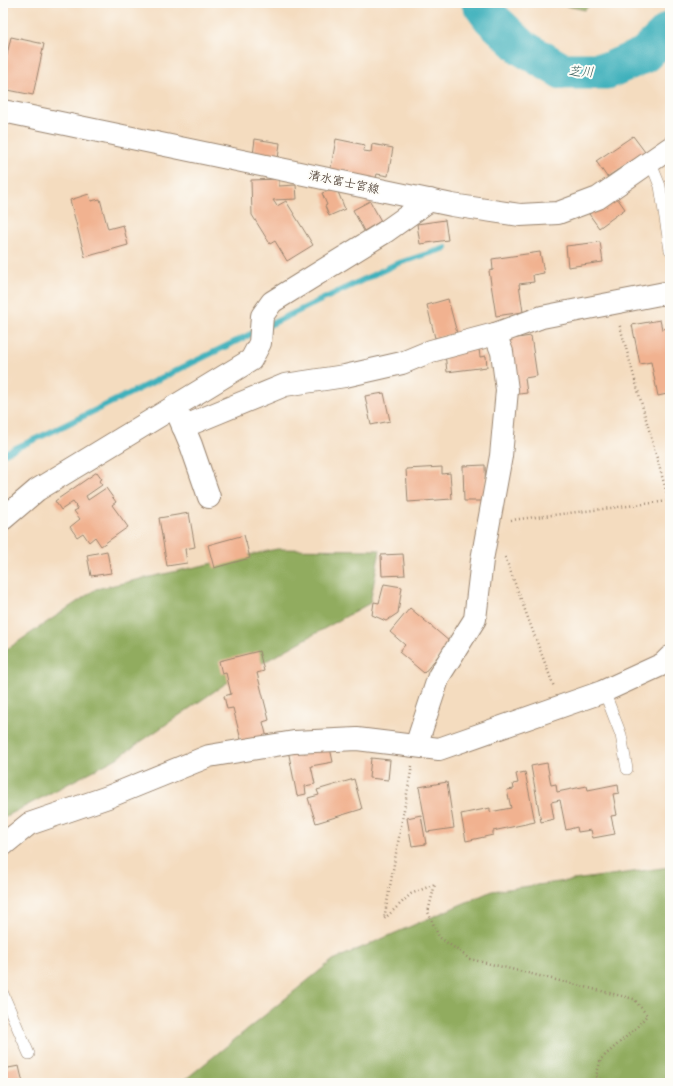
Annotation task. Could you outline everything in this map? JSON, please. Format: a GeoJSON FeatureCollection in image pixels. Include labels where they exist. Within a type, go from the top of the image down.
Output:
{"type":"FeatureCollection","features":[{"type":"Feature","properties":{"kind":"street","name":"清水富士宮線"},"geometry":{"type":"LineString","coordinates":[[3,111],[452,205],[520,215],[558,213],[598,198],[670,148]]}},
{"type":"Feature","properties":{"kind":"street"},"geometry":{"type":"LineString","coordinates":[[3,519],[37,490],[251,360],[260,343],[262,316],[272,302],[385,232],[430,200]]}},
{"type":"Feature","properties":{"kind":"street"},"geometry":{"type":"LineString","coordinates":[[183,427],[285,385],[345,376],[402,363],[431,351],[495,334],[542,317],[670,292]]}},
{"type":"Feature","properties":{"kind":"street"},"geometry":{"type":"LineString","coordinates":[[416,746],[440,676],[475,619],[487,532],[501,456],[507,390],[502,352],[495,334]]}},
{"type":"Feature","properties":{"kind":"street"},"geometry":{"type":"LineString","coordinates":[[175,406],[209,497]]}},
{"type":"Feature","properties":{"kind":"street"},"geometry":{"type":"LineString","coordinates":[[3,844],[29,824],[108,797],[209,756],[294,742],[357,739],[439,749],[604,691],[663,664],[670,657]]}},
{"type":"Feature","properties":{"kind":"lane"},"geometry":{"type":"LineString","coordinates":[[650,161],[660,186],[670,250]]}},
{"type":"Feature","properties":{"kind":"lane"},"geometry":{"type":"LineString","coordinates":[[604,691],[621,735],[627,769]]}},
{"type":"Feature","properties":{"kind":"lane"},"geometry":{"type":"LineString","coordinates":[[3,994],[29,1054]]}},
{"type":"Feature","properties":{"kind":"path"},"geometry":{"type":"LineString","coordinates":[[487,532],[668,501],[614,302]]}},
{"type":"Feature","properties":{"kind":"path"},"geometry":{"type":"LineString","coordinates":[[487,532],[498,540],[562,706]]}},
{"type":"Feature","properties":{"kind":"path"},"geometry":{"type":"LineString","coordinates":[[416,746],[384,919],[411,894],[435,884],[428,912],[439,937],[470,958],[634,999],[647,1014],[637,1027],[601,1059],[596,1076],[607,1083]]}},
{"type":"Feature","properties":{"kind":"green space"},"geometry":{"type":"Polygon","coordinates":[[[554,3],[591,3],[585,10],[554,3]]]}},
{"type":"Feature","properties":{"kind":"green space"},"geometry":{"type":"Polygon","coordinates":[[[277,549],[380,550],[370,603],[225,684],[117,758],[3,818],[3,652],[96,589],[277,549]]]}},
{"type":"Feature","properties":{"kind":"green space"},"geometry":{"type":"Polygon","coordinates":[[[670,867],[670,1083],[181,1083],[333,960],[492,891],[670,867]]]}},
{"type":"Feature","properties":{"kind":"building"},"geometry":{"type":"Polygon","coordinates":[[[11,37],[44,44],[33,95],[3,89],[3,72],[11,37]]]}},
{"type":"Feature","properties":{"kind":"building"},"geometry":{"type":"Polygon","coordinates":[[[633,136],[645,152],[607,177],[596,161],[633,136]]]}},
{"type":"Feature","properties":{"kind":"building"},"geometry":{"type":"Polygon","coordinates":[[[255,139],[280,143],[278,159],[253,155],[255,139]]]}},
{"type":"Feature","properties":{"kind":"building"},"geometry":{"type":"Polygon","coordinates":[[[336,139],[365,145],[364,151],[371,152],[372,144],[393,148],[388,176],[377,174],[375,181],[330,173],[336,139]]]}},
{"type":"Feature","properties":{"kind":"building"},"geometry":{"type":"Polygon","coordinates":[[[279,179],[279,186],[296,185],[297,199],[273,200],[277,206],[286,201],[313,245],[287,261],[275,241],[270,244],[252,215],[251,180],[279,179]]]}},
{"type":"Feature","properties":{"kind":"building"},"geometry":{"type":"Polygon","coordinates":[[[329,191],[338,192],[345,209],[329,216],[325,206],[327,205],[322,193],[329,191]]]}},
{"type":"Feature","properties":{"kind":"building"},"geometry":{"type":"Polygon","coordinates":[[[89,194],[91,201],[100,199],[108,229],[123,225],[128,245],[85,257],[70,200],[89,194]]]}},
{"type":"Feature","properties":{"kind":"building"},"geometry":{"type":"Polygon","coordinates":[[[615,195],[625,209],[599,228],[589,214],[615,195]]]}},
{"type":"Feature","properties":{"kind":"building"},"geometry":{"type":"Polygon","coordinates":[[[370,201],[381,221],[364,231],[353,210],[370,201]]]}},
{"type":"Feature","properties":{"kind":"building"},"geometry":{"type":"Polygon","coordinates":[[[445,220],[448,240],[420,244],[417,224],[445,220]]]}},
{"type":"Feature","properties":{"kind":"building"},"geometry":{"type":"Polygon","coordinates":[[[600,242],[603,262],[568,267],[566,246],[600,242]]]}},
{"type":"Feature","properties":{"kind":"building"},"geometry":{"type":"Polygon","coordinates":[[[540,252],[544,273],[533,275],[534,282],[519,284],[523,312],[496,316],[489,271],[493,270],[492,259],[540,252]]]}},
{"type":"Feature","properties":{"kind":"building"},"geometry":{"type":"Polygon","coordinates":[[[448,299],[457,333],[435,338],[427,305],[448,299]]]}},
{"type":"Feature","properties":{"kind":"building"},"geometry":{"type":"Polygon","coordinates":[[[660,320],[662,329],[670,328],[670,407],[667,394],[658,396],[651,362],[640,364],[632,325],[660,320]]]}},
{"type":"Feature","properties":{"kind":"building"},"geometry":{"type":"Polygon","coordinates":[[[531,336],[537,376],[525,378],[527,393],[512,395],[504,340],[531,336]]]}},
{"type":"Feature","properties":{"kind":"building"},"geometry":{"type":"Polygon","coordinates":[[[479,349],[480,357],[486,356],[487,367],[447,372],[445,353],[479,349]]]}},
{"type":"Feature","properties":{"kind":"building"},"geometry":{"type":"Polygon","coordinates":[[[384,393],[390,421],[371,425],[365,396],[384,393]]]}},
{"type":"Feature","properties":{"kind":"building"},"geometry":{"type":"Polygon","coordinates":[[[485,465],[486,501],[464,501],[463,466],[485,465]]]}},
{"type":"Feature","properties":{"kind":"building"},"geometry":{"type":"Polygon","coordinates":[[[442,467],[442,474],[450,473],[452,499],[408,502],[406,469],[442,467]]]}},
{"type":"Feature","properties":{"kind":"building"},"geometry":{"type":"Polygon","coordinates":[[[97,472],[102,479],[99,481],[102,485],[86,496],[88,500],[106,488],[116,502],[112,505],[128,527],[101,546],[95,537],[89,542],[83,533],[77,537],[70,527],[80,519],[74,511],[78,509],[73,502],[61,510],[55,501],[97,472]]]}},
{"type":"Feature","properties":{"kind":"building"},"geometry":{"type":"Polygon","coordinates":[[[189,513],[195,547],[185,549],[187,563],[167,566],[159,518],[189,513]]]}},
{"type":"Feature","properties":{"kind":"building"},"geometry":{"type":"Polygon","coordinates":[[[244,535],[250,558],[214,568],[208,545],[244,535]]]}},
{"type":"Feature","properties":{"kind":"building"},"geometry":{"type":"Polygon","coordinates":[[[107,551],[111,573],[91,576],[87,555],[107,551]]]}},
{"type":"Feature","properties":{"kind":"building"},"geometry":{"type":"Polygon","coordinates":[[[403,554],[405,575],[382,576],[381,555],[403,554]]]}},
{"type":"Feature","properties":{"kind":"building"},"geometry":{"type":"Polygon","coordinates":[[[384,584],[402,587],[398,613],[386,621],[372,615],[374,602],[379,603],[384,584]]]}},
{"type":"Feature","properties":{"kind":"building"},"geometry":{"type":"Polygon","coordinates":[[[410,608],[450,642],[424,673],[399,652],[405,645],[390,632],[410,608]]]}},
{"type":"Feature","properties":{"kind":"building"},"geometry":{"type":"Polygon","coordinates":[[[259,651],[264,671],[257,673],[269,720],[263,722],[267,738],[242,744],[233,708],[227,709],[224,696],[231,694],[226,673],[222,674],[219,661],[259,651]]]}},
{"type":"Feature","properties":{"kind":"building"},"geometry":{"type":"Polygon","coordinates":[[[302,748],[304,753],[330,748],[333,762],[311,766],[315,784],[305,786],[306,794],[297,796],[288,750],[302,748]]]}},
{"type":"Feature","properties":{"kind":"building"},"geometry":{"type":"Polygon","coordinates":[[[371,758],[390,760],[388,780],[369,778],[371,758]]]}},
{"type":"Feature","properties":{"kind":"building"},"geometry":{"type":"Polygon","coordinates":[[[547,763],[551,785],[556,784],[557,792],[587,786],[588,790],[618,784],[619,793],[613,794],[617,815],[611,816],[615,834],[593,838],[591,830],[578,832],[577,827],[566,830],[560,800],[551,802],[554,819],[541,822],[531,766],[547,763]]]}},
{"type":"Feature","properties":{"kind":"building"},"geometry":{"type":"Polygon","coordinates":[[[525,772],[535,822],[493,831],[493,835],[466,841],[461,814],[490,808],[490,812],[511,808],[507,790],[514,789],[513,784],[518,783],[516,774],[525,772]]]}},
{"type":"Feature","properties":{"kind":"building"},"geometry":{"type":"Polygon","coordinates":[[[354,779],[362,809],[316,823],[308,798],[319,795],[317,790],[354,779]]]}},
{"type":"Feature","properties":{"kind":"building"},"geometry":{"type":"Polygon","coordinates":[[[447,782],[454,828],[427,832],[419,787],[447,782]]]}},
{"type":"Feature","properties":{"kind":"building"},"geometry":{"type":"Polygon","coordinates":[[[421,815],[426,844],[412,846],[407,818],[421,815]]]}},
{"type":"Feature","properties":{"kind":"building"},"geometry":{"type":"Polygon","coordinates":[[[19,1066],[23,1083],[3,1083],[3,1069],[19,1066]]]}},
{"type":"Feature","properties":{"kind":"waterway","name":"芝川"},"geometry":{"type":"LineString","coordinates":[[480,3],[491,18],[523,48],[562,71],[607,71],[644,55],[670,30]]}},
{"type":"Feature","properties":{"kind":"waterway"},"geometry":{"type":"LineString","coordinates":[[265,327],[396,264],[446,248]]}},
{"type":"Feature","properties":{"kind":"waterway"},"geometry":{"type":"LineString","coordinates":[[3,454],[255,332]]}}]}
